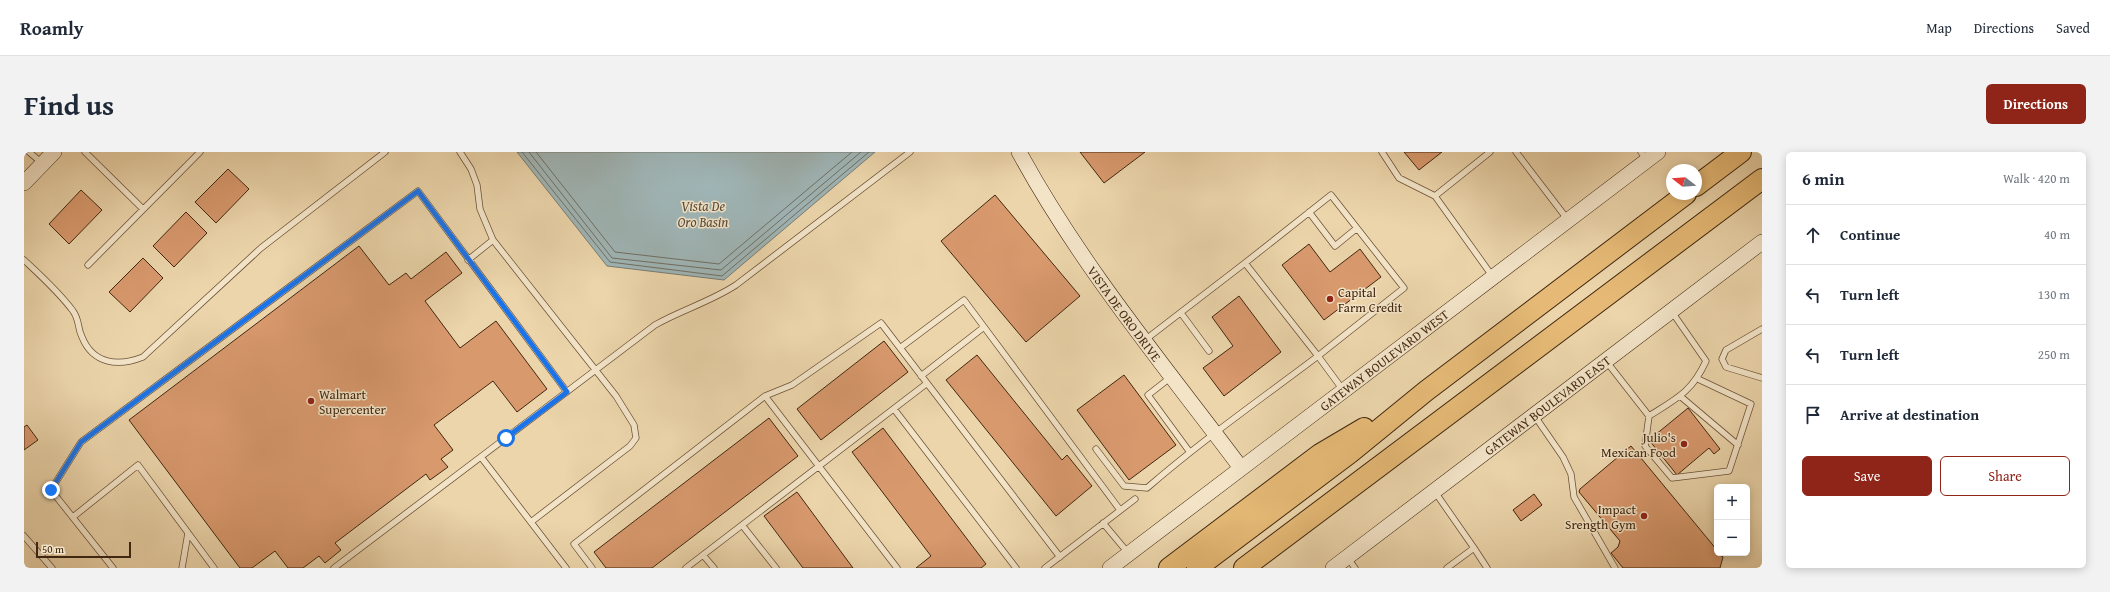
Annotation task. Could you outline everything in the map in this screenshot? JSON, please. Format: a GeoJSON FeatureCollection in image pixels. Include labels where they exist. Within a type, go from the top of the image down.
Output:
{"type":"FeatureCollection","features":[{"type":"Feature","properties":{"kind":"highway"},"geometry":{"type":"LineString","coordinates":[[1702,181],[1741,152]]}},
{"type":"Feature","properties":{"kind":"highway"},"geometry":{"type":"LineString","coordinates":[[1244,568],[1762,179]]}},
{"type":"Feature","properties":{"kind":"highway"},"geometry":{"type":"LineString","coordinates":[[1698,227],[1762,195]]}},
{"type":"Feature","properties":{"kind":"highway"},"geometry":{"type":"LineString","coordinates":[[1198,568],[1350,453],[1426,391],[1678,200]]}},
{"type":"Feature","properties":{"kind":"highway"},"geometry":{"type":"LineString","coordinates":[[1169,568],[1320,454],[1426,391]]}},
{"type":"Feature","properties":{"kind":"highway"},"geometry":{"type":"LineString","coordinates":[[1255,568],[1285,538]]}},
{"type":"Feature","properties":{"kind":"main road"},"geometry":{"type":"LineString","coordinates":[[24,182],[54,152]]}},
{"type":"Feature","properties":{"kind":"main road","name":"VISTA DE ORO DRIVE"},"geometry":{"type":"LineString","coordinates":[[1019,152],[1039,189],[1082,254],[1144,340],[1241,468]]}},
{"type":"Feature","properties":{"kind":"main road","name":"GATEWAY BOULEVARD WEST"},"geometry":{"type":"LineString","coordinates":[[1110,568],[1568,220],[1649,155]]}},
{"type":"Feature","properties":{"kind":"main road","name":"GATEWAY BOULEVARD EAST"},"geometry":{"type":"LineString","coordinates":[[1333,568],[1351,563],[1434,491],[1761,243]]}},
{"type":"Feature","properties":{"kind":"lane"},"geometry":{"type":"LineString","coordinates":[[29,152],[43,163]]}},
{"type":"Feature","properties":{"kind":"lane"},"geometry":{"type":"LineString","coordinates":[[85,152],[143,209]]}},
{"type":"Feature","properties":{"kind":"lane"},"geometry":{"type":"LineString","coordinates":[[88,265],[200,152]]}},
{"type":"Feature","properties":{"kind":"lane"},"geometry":{"type":"LineString","coordinates":[[24,260],[66,301],[78,318],[81,336],[90,350],[104,360],[119,363],[131,362],[144,357],[261,248],[385,152]]}},
{"type":"Feature","properties":{"kind":"lane"},"geometry":{"type":"LineString","coordinates":[[460,152],[471,169],[477,185],[480,209],[493,240],[616,396],[634,425],[636,438],[617,457],[531,522]]}},
{"type":"Feature","properties":{"kind":"lane"},"geometry":{"type":"LineString","coordinates":[[334,568],[655,325],[685,309],[720,295],[736,285],[910,152]]}},
{"type":"Feature","properties":{"kind":"lane"},"geometry":{"type":"LineString","coordinates":[[1382,152],[1399,178],[1435,196],[1493,277]]}},
{"type":"Feature","properties":{"kind":"lane"},"geometry":{"type":"LineString","coordinates":[[1435,196],[1490,152]]}},
{"type":"Feature","properties":{"kind":"lane"},"geometry":{"type":"LineString","coordinates":[[1516,152],[1568,220]]}},
{"type":"Feature","properties":{"kind":"lane"},"geometry":{"type":"LineString","coordinates":[[112,568],[51,490],[81,442],[418,191],[567,392]]}},
{"type":"Feature","properties":{"kind":"lane"},"geometry":{"type":"LineString","coordinates":[[1096,449],[1124,486],[1147,488],[1189,451],[1216,434],[1404,288],[1331,195],[1144,340]]}},
{"type":"Feature","properties":{"kind":"lane"},"geometry":{"type":"LineString","coordinates":[[1309,212],[1335,246],[1357,228]]}},
{"type":"Feature","properties":{"kind":"lane"},"geometry":{"type":"LineString","coordinates":[[468,260],[493,240]]}},
{"type":"Feature","properties":{"kind":"lane"},"geometry":{"type":"LineString","coordinates":[[1245,263],[1344,390]]}},
{"type":"Feature","properties":{"kind":"lane"},"geometry":{"type":"LineString","coordinates":[[900,348],[964,300],[1120,510]]}},
{"type":"Feature","properties":{"kind":"lane"},"geometry":{"type":"LineString","coordinates":[[1649,416],[1680,396],[1698,379],[1706,361],[1671,311]]}},
{"type":"Feature","properties":{"kind":"lane"},"geometry":{"type":"LineString","coordinates":[[1180,313],[1209,351]]}},
{"type":"Feature","properties":{"kind":"lane"},"geometry":{"type":"LineString","coordinates":[[592,568],[574,544],[765,396],[792,385],[881,323],[926,384],[1060,557]]}},
{"type":"Feature","properties":{"kind":"lane"},"geometry":{"type":"LineString","coordinates":[[921,376],[984,327]]}},
{"type":"Feature","properties":{"kind":"lane"},"geometry":{"type":"LineString","coordinates":[[1762,329],[1726,350],[1722,359],[1726,366],[1762,378]]}},
{"type":"Feature","properties":{"kind":"lane"},"geometry":{"type":"LineString","coordinates":[[1605,361],[1649,416],[1645,446],[1672,478],[1729,471],[1751,404],[1698,379]]}},
{"type":"Feature","properties":{"kind":"lane"},"geometry":{"type":"LineString","coordinates":[[1172,376],[1148,395],[1189,451]]}},
{"type":"Feature","properties":{"kind":"lane"},"geometry":{"type":"LineString","coordinates":[[686,568],[926,384]]}},
{"type":"Feature","properties":{"kind":"lane"},"geometry":{"type":"LineString","coordinates":[[765,396],[897,568]]}},
{"type":"Feature","properties":{"kind":"lane"},"geometry":{"type":"LineString","coordinates":[[1680,396],[1738,445]]}},
{"type":"Feature","properties":{"kind":"lane"},"geometry":{"type":"LineString","coordinates":[[894,409],[1016,568]]}},
{"type":"Feature","properties":{"kind":"lane"},"geometry":{"type":"LineString","coordinates":[[1534,415],[1564,457],[1571,474],[1574,497],[1615,568]]}},
{"type":"Feature","properties":{"kind":"lane"},"geometry":{"type":"LineString","coordinates":[[481,457],[566,568]]}},
{"type":"Feature","properties":{"kind":"lane"},"geometry":{"type":"LineString","coordinates":[[73,517],[138,465],[214,568]]}},
{"type":"Feature","properties":{"kind":"lane"},"geometry":{"type":"LineString","coordinates":[[1434,491],[1487,568]]}},
{"type":"Feature","properties":{"kind":"lane"},"geometry":{"type":"LineString","coordinates":[[1045,568],[1135,499]]}},
{"type":"Feature","properties":{"kind":"lane"},"geometry":{"type":"LineString","coordinates":[[1104,523],[1128,554]]}},
{"type":"Feature","properties":{"kind":"lane"},"geometry":{"type":"LineString","coordinates":[[742,525],[776,568]]}},
{"type":"Feature","properties":{"kind":"lane"},"geometry":{"type":"LineString","coordinates":[[182,568],[188,533]]}},
{"type":"Feature","properties":{"kind":"lane"},"geometry":{"type":"LineString","coordinates":[[24,536],[52,568]]}},
{"type":"Feature","properties":{"kind":"lane"},"geometry":{"type":"LineString","coordinates":[[1447,568],[1474,548]]}},
{"type":"Feature","properties":{"kind":"lane"},"geometry":{"type":"LineString","coordinates":[[704,555],[714,568]]}},
{"type":"Feature","properties":{"kind":"water","name":"Vista De Oro Basin"},"geometry":{"type":"Polygon","coordinates":[[[517,152],[875,152],[724,280],[607,266],[517,152]]]}},
{"type":"Feature","properties":{"kind":"building"},"geometry":{"type":"Polygon","coordinates":[[[1080,152],[1145,152],[1104,183],[1080,152]]]}},
{"type":"Feature","properties":{"kind":"building"},"geometry":{"type":"Polygon","coordinates":[[[1404,152],[1442,152],[1419,170],[1404,152]]]}},
{"type":"Feature","properties":{"kind":"building"},"geometry":{"type":"Polygon","coordinates":[[[228,169],[249,189],[216,223],[195,202],[228,169]]]}},
{"type":"Feature","properties":{"kind":"building"},"geometry":{"type":"Polygon","coordinates":[[[81,190],[102,210],[69,244],[49,224],[81,190]]]}},
{"type":"Feature","properties":{"kind":"building"},"geometry":{"type":"Polygon","coordinates":[[[995,195],[1080,296],[1026,342],[941,241],[995,195]]]}},
{"type":"Feature","properties":{"kind":"building"},"geometry":{"type":"Polygon","coordinates":[[[186,212],[207,233],[174,267],[153,246],[186,212]]]}},
{"type":"Feature","properties":{"kind":"building","name":"Capital Farm Credit"},"geometry":{"type":"Polygon","coordinates":[[[1309,244],[1330,272],[1360,249],[1381,277],[1324,320],[1282,265],[1309,244]]]}},
{"type":"Feature","properties":{"kind":"building","name":"Walmart Supercenter"},"geometry":{"type":"Polygon","coordinates":[[[359,246],[389,285],[406,273],[411,279],[446,252],[462,273],[425,301],[460,348],[496,321],[547,389],[517,412],[493,381],[434,425],[453,450],[441,459],[448,467],[430,480],[426,474],[335,543],[341,550],[325,563],[319,556],[303,568],[288,568],[275,551],[252,568],[240,568],[129,420],[359,246]]]}},
{"type":"Feature","properties":{"kind":"building"},"geometry":{"type":"Polygon","coordinates":[[[143,258],[163,278],[130,312],[109,292],[143,258]]]}},
{"type":"Feature","properties":{"kind":"building"},"geometry":{"type":"Polygon","coordinates":[[[1239,296],[1281,352],[1224,396],[1203,368],[1233,346],[1212,317],[1239,296]]]}},
{"type":"Feature","properties":{"kind":"building"},"geometry":{"type":"Polygon","coordinates":[[[884,341],[908,372],[821,440],[797,409],[884,341]]]}},
{"type":"Feature","properties":{"kind":"building"},"geometry":{"type":"Polygon","coordinates":[[[977,355],[1062,460],[1067,455],[1092,486],[1056,516],[946,380],[977,355]]]}},
{"type":"Feature","properties":{"kind":"building"},"geometry":{"type":"Polygon","coordinates":[[[1124,375],[1176,445],[1129,480],[1077,410],[1124,375]]]}},
{"type":"Feature","properties":{"kind":"building","name":"Julio's Mexican Food"},"geometry":{"type":"Polygon","coordinates":[[[1688,408],[1720,449],[1714,454],[1709,448],[1677,475],[1649,440],[1688,408]]]}},
{"type":"Feature","properties":{"kind":"building"},"geometry":{"type":"Polygon","coordinates":[[[769,418],[798,456],[652,568],[606,568],[594,552],[769,418]]]}},
{"type":"Feature","properties":{"kind":"building"},"geometry":{"type":"Polygon","coordinates":[[[27,425],[38,440],[24,450],[24,427],[27,425]]]}},
{"type":"Feature","properties":{"kind":"building"},"geometry":{"type":"Polygon","coordinates":[[[883,428],[986,564],[981,568],[916,568],[931,556],[852,452],[883,428]]]}},
{"type":"Feature","properties":{"kind":"building","name":"Impact Srength Gym"},"geometry":{"type":"Polygon","coordinates":[[[1631,446],[1714,546],[1714,556],[1723,557],[1720,568],[1623,568],[1611,553],[1618,547],[1620,541],[1579,492],[1580,489],[1631,446]]]}},
{"type":"Feature","properties":{"kind":"building"},"geometry":{"type":"Polygon","coordinates":[[[797,492],[853,568],[803,568],[764,516],[797,492]]]}},
{"type":"Feature","properties":{"kind":"building"},"geometry":{"type":"Polygon","coordinates":[[[1534,494],[1542,505],[1521,521],[1513,510],[1534,494]]]}},
{"type":"Feature","properties":{"kind":"place","name":"Capital Farm Credit"},"geometry":{"type":"Point","coordinates":[1330,299]}},
{"type":"Feature","properties":{"kind":"place","name":"Walmart Supercenter"},"geometry":{"type":"Point","coordinates":[311,401]}},
{"type":"Feature","properties":{"kind":"place","name":"Julio's Mexican Food"},"geometry":{"type":"Point","coordinates":[1684,444]}},
{"type":"Feature","properties":{"kind":"place","name":"Impact Srength Gym"},"geometry":{"type":"Point","coordinates":[1644,516]}},
{"type":"Feature","properties":{"kind":"route"},"geometry":{"type":"LineString","coordinates":[[51,490],[81,442],[418,191],[567,392],[506,438]]}}]}
